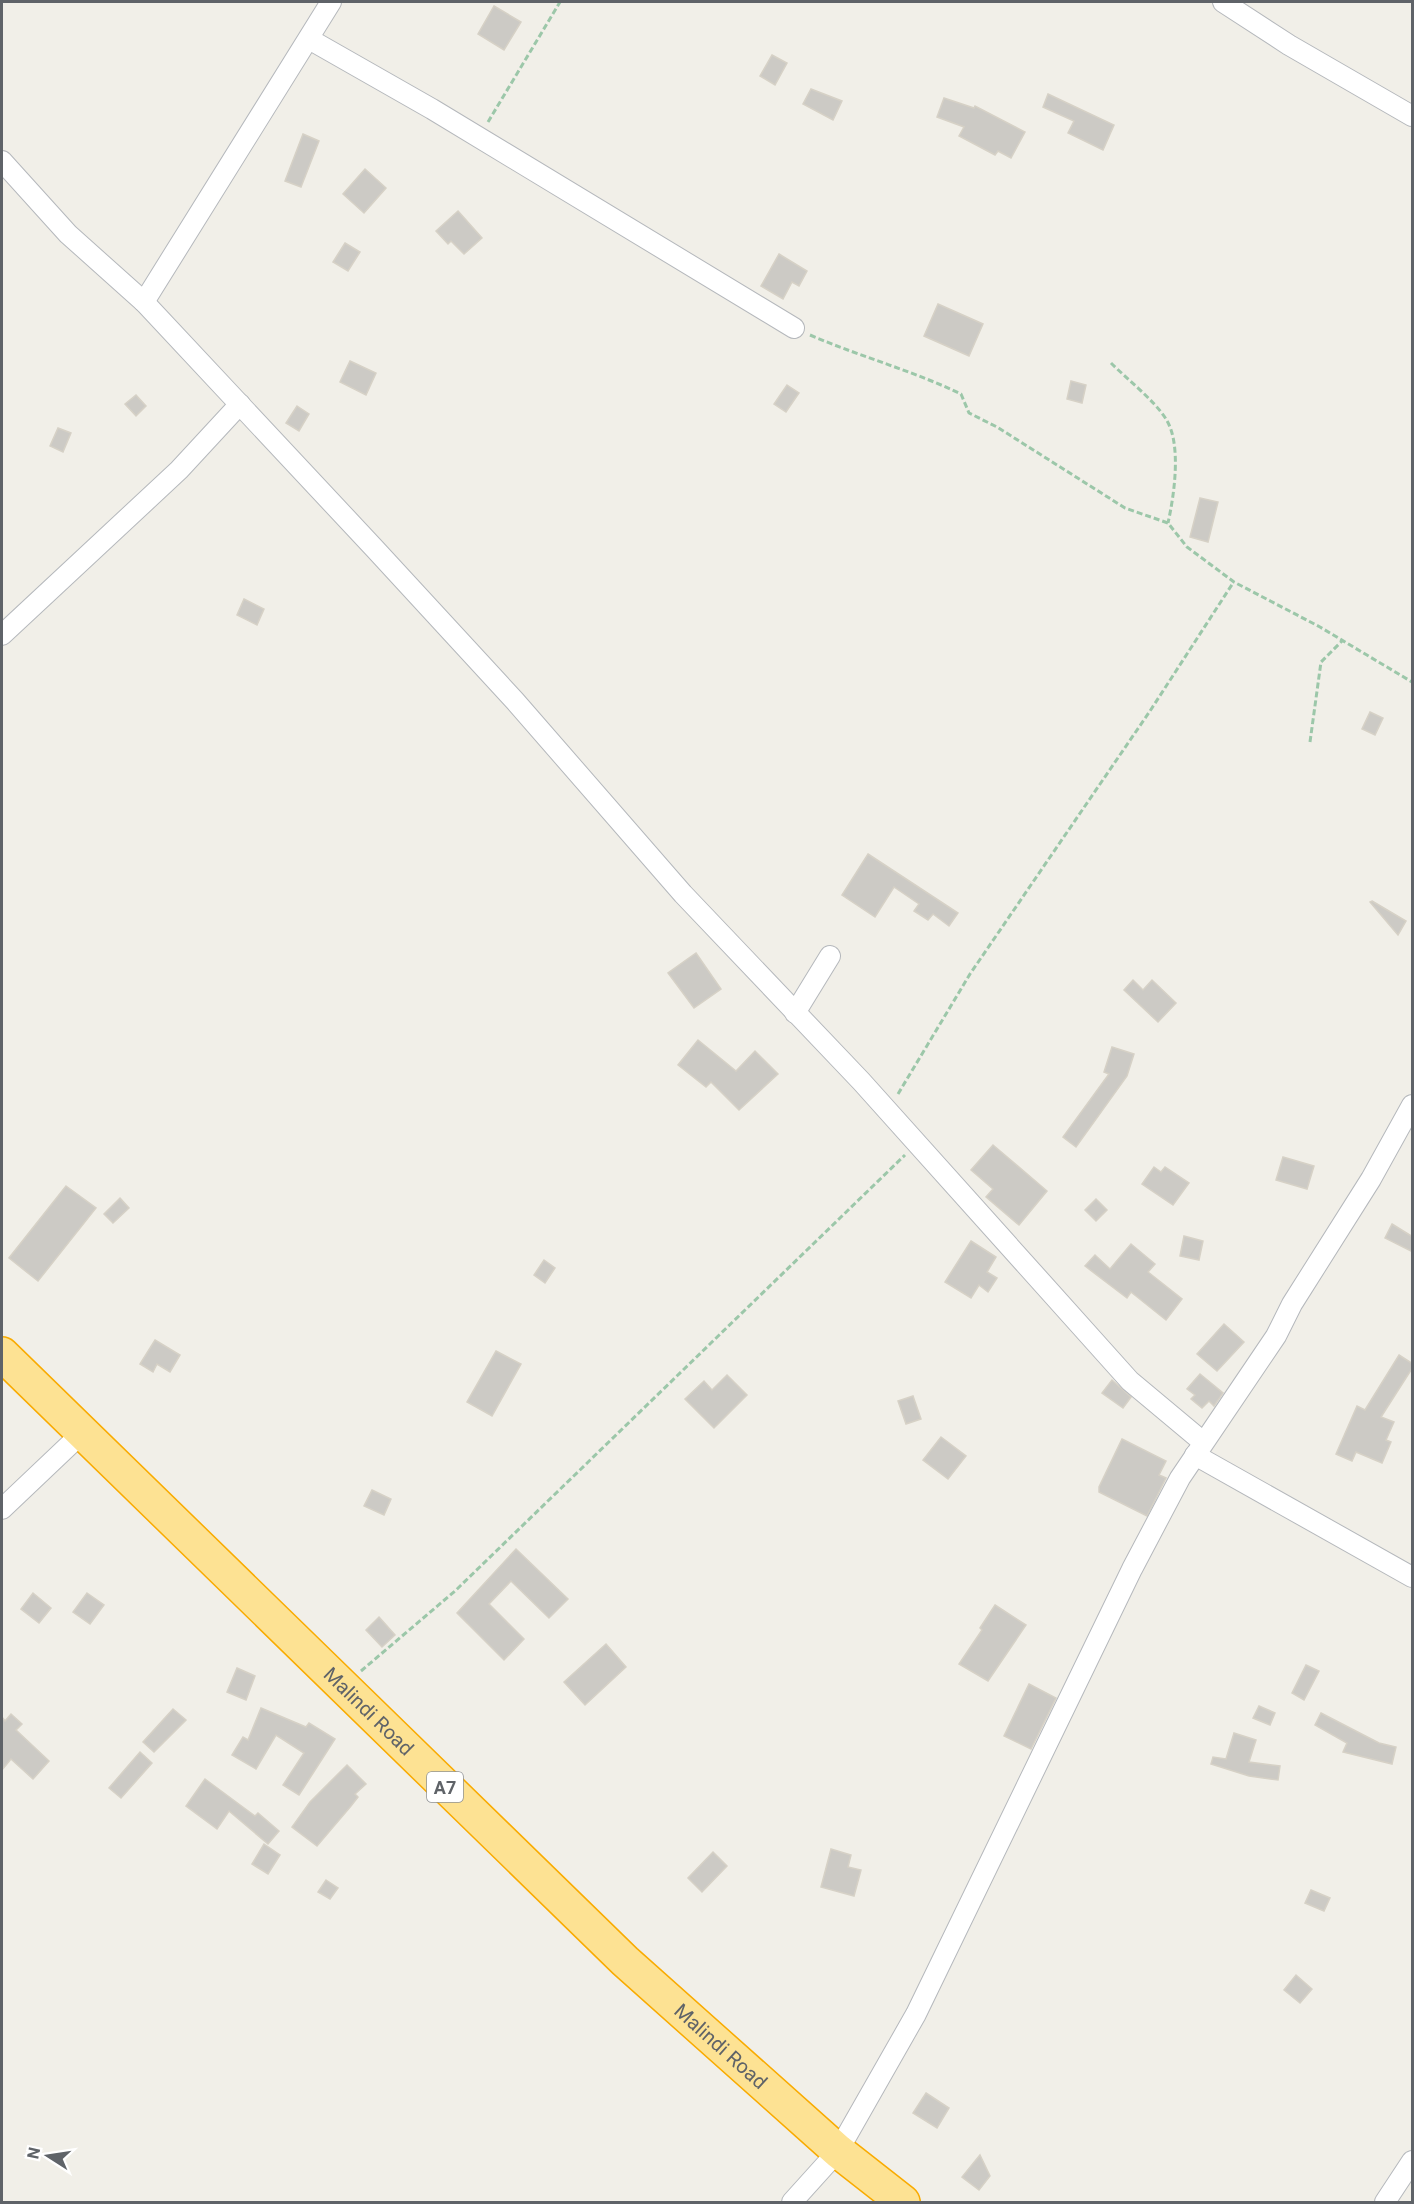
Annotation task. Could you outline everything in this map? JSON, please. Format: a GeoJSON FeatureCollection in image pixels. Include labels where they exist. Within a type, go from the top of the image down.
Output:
{"type":"FeatureCollection","features":[{"type":"Feature","properties":{"kind":"highway","name":"Malindi Road"},"geometry":{"type":"LineString","coordinates":[[2,1354],[342,1688],[633,1968],[838,2151],[903,2202]]}},
{"type":"Feature","properties":{"kind":"street"},"geometry":{"type":"LineString","coordinates":[[144,302],[331,2]]}},
{"type":"Feature","properties":{"kind":"street"},"geometry":{"type":"LineString","coordinates":[[1222,2],[1298,51],[1413,116]]}},
{"type":"Feature","properties":{"kind":"street"},"geometry":{"type":"LineString","coordinates":[[309,39],[432,109],[478,140],[794,328]]}},
{"type":"Feature","properties":{"kind":"street"},"geometry":{"type":"LineString","coordinates":[[2,161],[68,234],[144,302],[515,701],[654,862],[948,1176],[1130,1381],[1199,1448],[1413,1577]]}},
{"type":"Feature","properties":{"kind":"street"},"geometry":{"type":"LineString","coordinates":[[2,635],[179,470],[240,404]]}},
{"type":"Feature","properties":{"kind":"street"},"geometry":{"type":"LineString","coordinates":[[795,1014],[830,956]]}},
{"type":"Feature","properties":{"kind":"street"},"geometry":{"type":"LineString","coordinates":[[792,2202],[838,2151],[916,2014],[1132,1569],[1199,1448],[1276,1336],[1292,1304],[1345,1222],[1413,1105]]}},
{"type":"Feature","properties":{"kind":"street"},"geometry":{"type":"LineString","coordinates":[[2,1509],[81,1434]]}},
{"type":"Feature","properties":{"kind":"street"},"geometry":{"type":"LineString","coordinates":[[1385,2202],[1413,2161]]}},
{"type":"Feature","properties":{"kind":"path"},"geometry":{"type":"LineString","coordinates":[[478,140],[560,2]]}},
{"type":"Feature","properties":{"kind":"path"},"geometry":{"type":"LineString","coordinates":[[794,328],[857,355],[919,373],[961,394],[969,413],[997,426],[1125,508],[1168,523],[1186,547],[1234,582],[1343,640],[1413,682]]}},
{"type":"Feature","properties":{"kind":"path"},"geometry":{"type":"LineString","coordinates":[[1111,363],[1167,419],[1173,445],[1175,492],[1168,523]]}},
{"type":"Feature","properties":{"kind":"path"},"geometry":{"type":"LineString","coordinates":[[888,1111],[970,974],[1150,711],[1234,582]]}},
{"type":"Feature","properties":{"kind":"path"},"geometry":{"type":"LineString","coordinates":[[1310,742],[1321,662],[1343,640]]}},
{"type":"Feature","properties":{"kind":"path"},"geometry":{"type":"LineString","coordinates":[[342,1688],[455,1591],[916,1144]]}},
{"type":"Feature","properties":{"kind":"building"},"geometry":{"type":"Polygon","coordinates":[[[494,6],[521,22],[504,50],[478,34],[494,6]]]}},
{"type":"Feature","properties":{"kind":"building"},"geometry":{"type":"Polygon","coordinates":[[[772,55],[787,63],[775,85],[760,76],[772,55]]]}},
{"type":"Feature","properties":{"kind":"building"},"geometry":{"type":"Polygon","coordinates":[[[811,89],[842,101],[833,120],[803,104],[811,89]]]}},
{"type":"Feature","properties":{"kind":"building"},"geometry":{"type":"Polygon","coordinates":[[[1048,94],[1114,125],[1103,150],[1068,133],[1074,121],[1043,107],[1048,94]]]}},
{"type":"Feature","properties":{"kind":"building"},"geometry":{"type":"Polygon","coordinates":[[[944,98],[974,108],[975,106],[1025,132],[1011,158],[998,151],[995,155],[959,136],[964,127],[937,117],[944,98]]]}},
{"type":"Feature","properties":{"kind":"building"},"geometry":{"type":"Polygon","coordinates":[[[303,134],[319,141],[301,187],[285,181],[303,134]]]}},
{"type":"Feature","properties":{"kind":"building"},"geometry":{"type":"Polygon","coordinates":[[[365,169],[386,188],[364,213],[343,194],[365,169]]]}},
{"type":"Feature","properties":{"kind":"building"},"geometry":{"type":"Polygon","coordinates":[[[458,211],[482,238],[464,254],[451,241],[448,244],[436,231],[458,211]]]}},
{"type":"Feature","properties":{"kind":"building"},"geometry":{"type":"Polygon","coordinates":[[[345,243],[360,252],[348,271],[333,262],[345,243]]]}},
{"type":"Feature","properties":{"kind":"building"},"geometry":{"type":"Polygon","coordinates":[[[779,254],[807,271],[799,286],[792,282],[783,299],[761,286],[779,254]]]}},
{"type":"Feature","properties":{"kind":"building"},"geometry":{"type":"Polygon","coordinates":[[[938,304],[983,324],[969,356],[924,336],[938,304]]]}},
{"type":"Feature","properties":{"kind":"building"},"geometry":{"type":"Polygon","coordinates":[[[350,361],[376,373],[366,395],[340,382],[350,361]]]}},
{"type":"Feature","properties":{"kind":"building"},"geometry":{"type":"Polygon","coordinates":[[[1071,381],[1086,385],[1082,403],[1067,399],[1071,381]]]}},
{"type":"Feature","properties":{"kind":"building"},"geometry":{"type":"Polygon","coordinates":[[[787,385],[799,393],[786,412],[774,404],[787,385]]]}},
{"type":"Feature","properties":{"kind":"building"},"geometry":{"type":"Polygon","coordinates":[[[136,395],[146,406],[136,416],[125,404],[136,395]]]}},
{"type":"Feature","properties":{"kind":"building"},"geometry":{"type":"Polygon","coordinates":[[[297,406],[309,414],[299,431],[286,423],[297,406]]]}},
{"type":"Feature","properties":{"kind":"building"},"geometry":{"type":"Polygon","coordinates":[[[58,428],[71,433],[63,452],[50,446],[58,428]]]}},
{"type":"Feature","properties":{"kind":"building"},"geometry":{"type":"Polygon","coordinates":[[[1200,498],[1218,502],[1208,542],[1190,537],[1200,498]]]}},
{"type":"Feature","properties":{"kind":"building"},"geometry":{"type":"Polygon","coordinates":[[[244,599],[264,609],[257,625],[237,615],[244,599]]]}},
{"type":"Feature","properties":{"kind":"building"},"geometry":{"type":"Polygon","coordinates":[[[1370,712],[1383,718],[1375,735],[1362,729],[1370,712]]]}},
{"type":"Feature","properties":{"kind":"building"},"geometry":{"type":"Polygon","coordinates":[[[868,854],[958,913],[949,926],[933,914],[928,920],[914,911],[919,904],[894,887],[875,917],[842,895],[868,854]]]}},
{"type":"Feature","properties":{"kind":"building"},"geometry":{"type":"Polygon","coordinates":[[[1372,901],[1406,921],[1398,935],[1370,902],[1372,901]]]}},
{"type":"Feature","properties":{"kind":"building"},"geometry":{"type":"Polygon","coordinates":[[[696,953],[721,989],[694,1008],[668,973],[696,953]]]}},
{"type":"Feature","properties":{"kind":"building"},"geometry":{"type":"Polygon","coordinates":[[[1133,980],[1143,990],[1152,980],[1176,1003],[1158,1022],[1124,990],[1133,980]]]}},
{"type":"Feature","properties":{"kind":"building"},"geometry":{"type":"Polygon","coordinates":[[[698,1040],[736,1071],[755,1051],[778,1074],[739,1110],[711,1082],[706,1087],[678,1065],[698,1040]]]}},
{"type":"Feature","properties":{"kind":"building"},"geometry":{"type":"Polygon","coordinates":[[[1112,1047],[1134,1054],[1127,1076],[1076,1147],[1063,1137],[1109,1074],[1104,1072],[1112,1047]]]}},
{"type":"Feature","properties":{"kind":"building"},"geometry":{"type":"Polygon","coordinates":[[[993,1145],[1047,1191],[1019,1225],[986,1197],[993,1189],[971,1170],[993,1145]]]}},
{"type":"Feature","properties":{"kind":"building"},"geometry":{"type":"Polygon","coordinates":[[[1283,1157],[1314,1166],[1307,1189],[1276,1180],[1283,1157]]]}},
{"type":"Feature","properties":{"kind":"building"},"geometry":{"type":"Polygon","coordinates":[[[1154,1167],[1161,1172],[1165,1167],[1189,1183],[1173,1205],[1142,1184],[1154,1167]]]}},
{"type":"Feature","properties":{"kind":"building"},"geometry":{"type":"Polygon","coordinates":[[[66,1186],[96,1208],[38,1281],[9,1258],[66,1186]]]}},
{"type":"Feature","properties":{"kind":"building"},"geometry":{"type":"Polygon","coordinates":[[[120,1198],[129,1208],[113,1223],[104,1214],[120,1198]]]}},
{"type":"Feature","properties":{"kind":"building"},"geometry":{"type":"Polygon","coordinates":[[[1096,1199],[1107,1210],[1096,1221],[1085,1210],[1096,1199]]]}},
{"type":"Feature","properties":{"kind":"building"},"geometry":{"type":"Polygon","coordinates":[[[1392,1224],[1413,1237],[1413,1252],[1385,1238],[1392,1224]]]}},
{"type":"Feature","properties":{"kind":"building"},"geometry":{"type":"Polygon","coordinates":[[[1184,1236],[1203,1241],[1199,1260],[1180,1256],[1184,1236]]]}},
{"type":"Feature","properties":{"kind":"building"},"geometry":{"type":"Polygon","coordinates":[[[971,1241],[996,1257],[987,1272],[997,1278],[988,1292],[979,1285],[971,1298],[945,1282],[971,1241]]]}},
{"type":"Feature","properties":{"kind":"building"},"geometry":{"type":"Polygon","coordinates":[[[1131,1244],[1155,1264],[1148,1272],[1182,1299],[1166,1320],[1131,1292],[1127,1298],[1085,1266],[1095,1255],[1110,1269],[1131,1244]]]}},
{"type":"Feature","properties":{"kind":"building"},"geometry":{"type":"Polygon","coordinates":[[[544,1260],[555,1268],[545,1283],[534,1275],[544,1260]]]}},
{"type":"Feature","properties":{"kind":"building"},"geometry":{"type":"Polygon","coordinates":[[[1224,1324],[1244,1342],[1217,1371],[1197,1354],[1224,1324]]]}},
{"type":"Feature","properties":{"kind":"building"},"geometry":{"type":"Polygon","coordinates":[[[155,1340],[180,1355],[170,1372],[157,1364],[153,1372],[140,1364],[155,1340]]]}},
{"type":"Feature","properties":{"kind":"building"},"geometry":{"type":"Polygon","coordinates":[[[496,1351],[521,1364],[492,1416],[467,1402],[496,1351]]]}},
{"type":"Feature","properties":{"kind":"building"},"geometry":{"type":"Polygon","coordinates":[[[1399,1355],[1413,1364],[1413,1367],[1381,1417],[1394,1422],[1386,1440],[1391,1442],[1382,1463],[1356,1452],[1352,1461],[1336,1454],[1357,1406],[1365,1410],[1399,1355]]]}},
{"type":"Feature","properties":{"kind":"building"},"geometry":{"type":"Polygon","coordinates":[[[1200,1374],[1223,1393],[1214,1406],[1209,1401],[1202,1408],[1191,1399],[1195,1395],[1187,1389],[1200,1374]]]}},
{"type":"Feature","properties":{"kind":"building"},"geometry":{"type":"Polygon","coordinates":[[[727,1375],[747,1395],[714,1428],[685,1399],[704,1381],[712,1390],[727,1375]]]}},
{"type":"Feature","properties":{"kind":"building"},"geometry":{"type":"Polygon","coordinates":[[[1112,1380],[1131,1397],[1123,1408],[1102,1393],[1112,1380]]]}},
{"type":"Feature","properties":{"kind":"building"},"geometry":{"type":"Polygon","coordinates":[[[913,1396],[921,1419],[906,1424],[898,1401],[913,1396]]]}},
{"type":"Feature","properties":{"kind":"building"},"geometry":{"type":"Polygon","coordinates":[[[941,1437],[966,1456],[948,1479],[923,1460],[941,1437]]]}},
{"type":"Feature","properties":{"kind":"building"},"geometry":{"type":"Polygon","coordinates":[[[1122,1439],[1166,1461],[1159,1475],[1166,1478],[1147,1516],[1099,1492],[1099,1487],[1122,1439]]]}},
{"type":"Feature","properties":{"kind":"building"},"geometry":{"type":"Polygon","coordinates":[[[372,1490],[391,1499],[384,1515],[364,1506],[372,1490]]]}},
{"type":"Feature","properties":{"kind":"building"},"geometry":{"type":"Polygon","coordinates":[[[516,1549],[568,1599],[549,1618],[511,1581],[489,1604],[524,1639],[504,1660],[457,1613],[516,1549]]]}},
{"type":"Feature","properties":{"kind":"building"},"geometry":{"type":"Polygon","coordinates":[[[33,1593],[51,1608],[39,1623],[21,1609],[33,1593]]]}},
{"type":"Feature","properties":{"kind":"building"},"geometry":{"type":"Polygon","coordinates":[[[87,1593],[104,1605],[90,1624],[73,1612],[87,1593]]]}},
{"type":"Feature","properties":{"kind":"building"},"geometry":{"type":"Polygon","coordinates":[[[995,1605],[1026,1625],[988,1681],[959,1664],[982,1630],[980,1628],[995,1605]]]}},
{"type":"Feature","properties":{"kind":"building"},"geometry":{"type":"Polygon","coordinates":[[[379,1617],[395,1635],[382,1647],[366,1630],[379,1617]]]}},
{"type":"Feature","properties":{"kind":"building"},"geometry":{"type":"Polygon","coordinates":[[[606,1644],[626,1667],[585,1705],[564,1682],[606,1644]]]}},
{"type":"Feature","properties":{"kind":"building"},"geometry":{"type":"Polygon","coordinates":[[[1306,1665],[1319,1671],[1304,1700],[1292,1693],[1306,1665]]]}},
{"type":"Feature","properties":{"kind":"building"},"geometry":{"type":"Polygon","coordinates":[[[237,1668],[255,1676],[246,1700],[227,1692],[237,1668]]]}},
{"type":"Feature","properties":{"kind":"building"},"geometry":{"type":"Polygon","coordinates":[[[1029,1684],[1056,1698],[1031,1749],[1004,1736],[1029,1684]]]}},
{"type":"Feature","properties":{"kind":"building"},"geometry":{"type":"Polygon","coordinates":[[[1259,1706],[1275,1713],[1270,1725],[1253,1718],[1259,1706]]]}},
{"type":"Feature","properties":{"kind":"building"},"geometry":{"type":"Polygon","coordinates":[[[261,1708],[306,1727],[309,1723],[335,1739],[299,1795],[283,1785],[304,1753],[276,1735],[256,1769],[232,1755],[243,1737],[248,1740],[261,1708]]]}},
{"type":"Feature","properties":{"kind":"building"},"geometry":{"type":"Polygon","coordinates":[[[173,1709],[186,1720],[154,1752],[143,1742],[173,1709]]]}},
{"type":"Feature","properties":{"kind":"building"},"geometry":{"type":"Polygon","coordinates":[[[1321,1713],[1379,1743],[1396,1747],[1392,1764],[1343,1752],[1347,1743],[1315,1725],[1321,1713]]]}},
{"type":"Feature","properties":{"kind":"building"},"geometry":{"type":"Polygon","coordinates":[[[11,1714],[22,1724],[16,1730],[49,1761],[33,1779],[11,1759],[2,1770],[2,1717],[5,1721],[11,1714]]]}},
{"type":"Feature","properties":{"kind":"building"},"geometry":{"type":"Polygon","coordinates":[[[1234,1733],[1256,1740],[1249,1762],[1280,1766],[1278,1780],[1249,1776],[1211,1764],[1213,1757],[1226,1759],[1234,1733]]]}},
{"type":"Feature","properties":{"kind":"building"},"geometry":{"type":"Polygon","coordinates":[[[140,1752],[152,1763],[121,1798],[109,1788],[140,1752]]]}},
{"type":"Feature","properties":{"kind":"building"},"geometry":{"type":"Polygon","coordinates":[[[347,1765],[366,1784],[355,1794],[358,1797],[317,1846],[292,1827],[310,1802],[347,1765]]]}},
{"type":"Feature","properties":{"kind":"building"},"geometry":{"type":"Polygon","coordinates":[[[205,1779],[255,1816],[258,1813],[279,1831],[268,1844],[229,1811],[217,1829],[186,1806],[205,1779]]]}},
{"type":"Feature","properties":{"kind":"building"},"geometry":{"type":"Polygon","coordinates":[[[264,1844],[280,1855],[268,1874],[252,1864],[264,1844]]]}},
{"type":"Feature","properties":{"kind":"building"},"geometry":{"type":"Polygon","coordinates":[[[831,1849],[851,1855],[848,1867],[861,1870],[854,1896],[821,1887],[831,1849]]]}},
{"type":"Feature","properties":{"kind":"building"},"geometry":{"type":"Polygon","coordinates":[[[713,1852],[727,1866],[702,1892],[688,1878],[713,1852]]]}},
{"type":"Feature","properties":{"kind":"building"},"geometry":{"type":"Polygon","coordinates":[[[326,1880],[338,1888],[330,1899],[318,1892],[326,1880]]]}},
{"type":"Feature","properties":{"kind":"building"},"geometry":{"type":"Polygon","coordinates":[[[1311,1890],[1330,1898],[1324,1911],[1305,1903],[1311,1890]]]}},
{"type":"Feature","properties":{"kind":"building"},"geometry":{"type":"Polygon","coordinates":[[[1296,1975],[1312,1989],[1300,2003],[1284,1990],[1296,1975]]]}},
{"type":"Feature","properties":{"kind":"building"},"geometry":{"type":"Polygon","coordinates":[[[926,2093],[949,2108],[937,2128],[913,2113],[926,2093]]]}},
{"type":"Feature","properties":{"kind":"building"},"geometry":{"type":"Polygon","coordinates":[[[980,2155],[990,2176],[979,2190],[962,2177],[980,2155]]]}}]}
